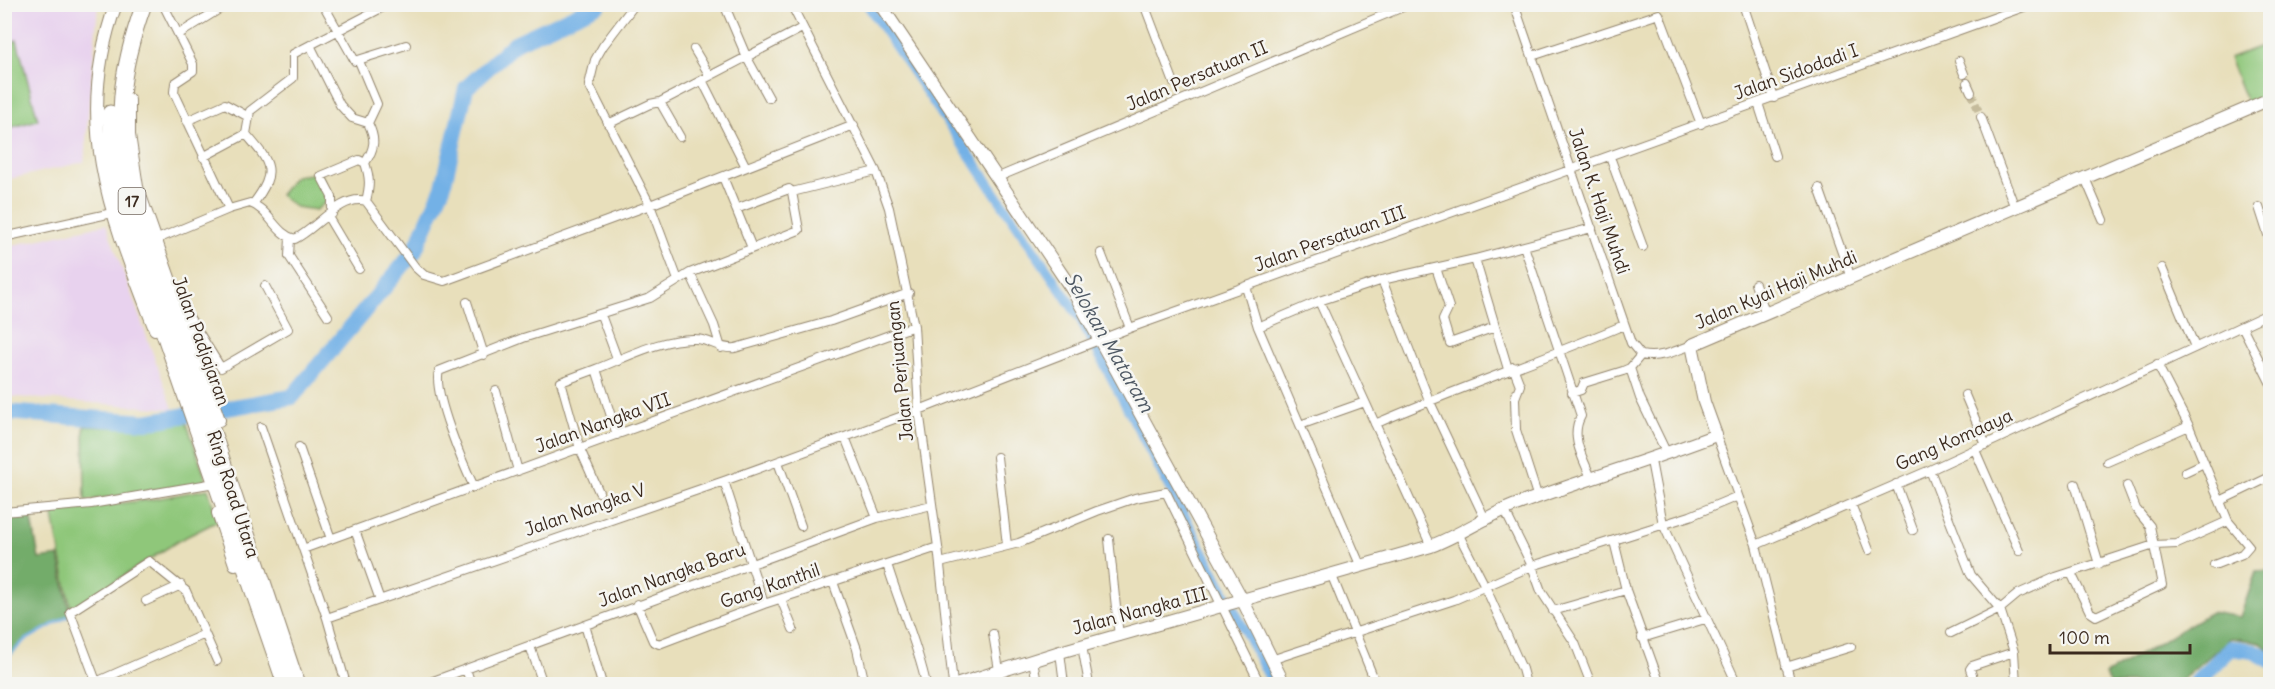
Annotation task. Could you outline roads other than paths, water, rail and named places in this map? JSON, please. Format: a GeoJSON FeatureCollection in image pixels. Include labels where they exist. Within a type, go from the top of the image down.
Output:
{"type":"FeatureCollection","features":[{"type":"Feature","properties":{"kind":"highway","name":"Jalan Padjajaran"},"geometry":{"type":"LineString","coordinates":[[133,4],[119,46],[110,104],[110,136],[119,197],[148,297],[194,391]]}},
{"type":"Feature","properties":{"kind":"highway","name":"Jalan Padjajaran"},"geometry":{"type":"LineString","coordinates":[[144,4],[129,46],[119,104],[123,163],[137,220],[205,425],[297,684]]}},
{"type":"Feature","properties":{"kind":"highway","name":"Jalan Padjajaran"},"geometry":{"type":"LineString","coordinates":[[205,425],[239,563],[285,684]]}},
{"type":"Feature","properties":{"kind":"highway","name":"Ring Road Utara"},"geometry":{"type":"LineString","coordinates":[[205,425],[234,475],[305,684]]}},
{"type":"Feature","properties":{"kind":"highway","name":"Ring Road Utara"},"geometry":{"type":"LineString","coordinates":[[239,563],[274,684]]}},
{"type":"Feature","properties":{"kind":"street"},"geometry":{"type":"LineString","coordinates":[[108,4],[96,125],[101,166],[112,213],[148,297]]}},
{"type":"Feature","properties":{"kind":"street"},"geometry":{"type":"LineString","coordinates":[[104,38],[116,4]]}},
{"type":"Feature","properties":{"kind":"street"},"geometry":{"type":"LineString","coordinates":[[149,4],[135,54],[129,123],[137,187],[174,291],[194,391]]}},
{"type":"Feature","properties":{"kind":"street"},"geometry":{"type":"LineString","coordinates":[[163,4],[194,68],[173,88],[203,158],[229,209]]}},
{"type":"Feature","properties":{"kind":"street"},"geometry":{"type":"LineString","coordinates":[[323,4],[353,60],[358,61],[406,45]]}},
{"type":"Feature","properties":{"kind":"street"},"geometry":{"type":"LineString","coordinates":[[155,240],[229,209],[253,204],[265,188],[270,173],[263,154],[246,134],[247,116],[260,101],[292,80],[294,75],[291,57],[389,4]]}},
{"type":"Feature","properties":{"kind":"street"},"geometry":{"type":"LineString","coordinates":[[635,4],[595,60],[590,85],[650,205],[678,280]]}},
{"type":"Feature","properties":{"kind":"street"},"geometry":{"type":"LineString","coordinates":[[724,4],[747,57],[769,98]]}},
{"type":"Feature","properties":{"kind":"street","name":"Jalan Perjuangan"},"geometry":{"type":"LineString","coordinates":[[791,4],[854,125],[876,171],[889,208],[909,293],[914,326],[919,410],[940,562],[953,684]]}},
{"type":"Feature","properties":{"kind":"street"},"geometry":{"type":"LineString","coordinates":[[880,4],[1073,291],[1094,342],[1241,602],[1284,684]]}},
{"type":"Feature","properties":{"kind":"street"},"geometry":{"type":"LineString","coordinates":[[1144,4],[1174,82]]}},
{"type":"Feature","properties":{"kind":"street","name":"Jalan Persatuan II"},"geometry":{"type":"LineString","coordinates":[[996,178],[1410,4]]}},
{"type":"Feature","properties":{"kind":"street","name":"Jalan K. Haji Muhdi"},"geometry":{"type":"LineString","coordinates":[[1514,4],[1624,325],[1631,342],[1641,355]]}},
{"type":"Feature","properties":{"kind":"street"},"geometry":{"type":"LineString","coordinates":[[1743,4],[1774,98]]}},
{"type":"Feature","properties":{"kind":"street","name":"Jalan Sidodadi I"},"geometry":{"type":"LineString","coordinates":[[1571,170],[2032,4]]}},
{"type":"Feature","properties":{"kind":"street"},"geometry":{"type":"LineString","coordinates":[[178,34],[221,8]]}},
{"type":"Feature","properties":{"kind":"street"},"geometry":{"type":"LineString","coordinates":[[1532,56],[1659,14],[1701,124]]}},
{"type":"Feature","properties":{"kind":"street"},"geometry":{"type":"LineString","coordinates":[[608,124],[650,104],[660,102],[802,28]]}},
{"type":"Feature","properties":{"kind":"street"},"geometry":{"type":"LineString","coordinates":[[310,45],[340,105],[352,118],[368,123]]}},
{"type":"Feature","properties":{"kind":"street"},"geometry":{"type":"LineString","coordinates":[[694,49],[746,167]]}},
{"type":"Feature","properties":{"kind":"street"},"geometry":{"type":"LineString","coordinates":[[358,61],[377,104],[368,123],[375,142],[373,152],[365,163],[370,185],[366,201],[416,267],[434,279],[450,280],[487,263],[650,205],[854,125]]}},
{"type":"Feature","properties":{"kind":"street"},"geometry":{"type":"LineString","coordinates":[[1959,61],[1971,92]]}},
{"type":"Feature","properties":{"kind":"street","name":"Jalan Kyai Haji Muhdi"},"geometry":{"type":"LineString","coordinates":[[1716,435],[1704,402],[1692,345],[2271,99]]}},
{"type":"Feature","properties":{"kind":"street"},"geometry":{"type":"LineString","coordinates":[[660,102],[680,137]]}},
{"type":"Feature","properties":{"kind":"street"},"geometry":{"type":"LineString","coordinates":[[1758,103],[1775,156]]}},
{"type":"Feature","properties":{"kind":"street"},"geometry":{"type":"LineString","coordinates":[[187,121],[224,104],[247,116]]}},
{"type":"Feature","properties":{"kind":"street"},"geometry":{"type":"LineString","coordinates":[[1981,117],[2015,208]]}},
{"type":"Feature","properties":{"kind":"street"},"geometry":{"type":"LineString","coordinates":[[203,158],[246,134]]}},
{"type":"Feature","properties":{"kind":"street"},"geometry":{"type":"LineString","coordinates":[[1610,157],[1643,247]]}},
{"type":"Feature","properties":{"kind":"street"},"geometry":{"type":"LineString","coordinates":[[359,268],[330,215],[332,197],[321,176],[359,160],[365,163]]}},
{"type":"Feature","properties":{"kind":"street","name":"Jalan Persatuan III"},"geometry":{"type":"LineString","coordinates":[[1094,342],[1571,170]]}},
{"type":"Feature","properties":{"kind":"street"},"geometry":{"type":"LineString","coordinates":[[792,192],[876,171]]}},
{"type":"Feature","properties":{"kind":"street"},"geometry":{"type":"LineString","coordinates":[[723,177],[752,248]]}},
{"type":"Feature","properties":{"kind":"street"},"geometry":{"type":"LineString","coordinates":[[2085,178],[2103,220]]}},
{"type":"Feature","properties":{"kind":"street"},"geometry":{"type":"LineString","coordinates":[[474,487],[459,455],[437,374],[523,338],[650,298],[690,273],[799,230],[792,192],[786,188],[736,209]]}},
{"type":"Feature","properties":{"kind":"street"},"geometry":{"type":"LineString","coordinates":[[1819,188],[1851,278]]}},
{"type":"Feature","properties":{"kind":"street"},"geometry":{"type":"LineString","coordinates":[[253,204],[290,238],[299,238],[352,201],[366,201]]}},
{"type":"Feature","properties":{"kind":"street"},"geometry":{"type":"LineString","coordinates":[[2259,207],[2271,241]]}},
{"type":"Feature","properties":{"kind":"street"},"geometry":{"type":"LineString","coordinates":[[4,237],[112,213]]}},
{"type":"Feature","properties":{"kind":"street"},"geometry":{"type":"LineString","coordinates":[[1258,327],[1319,301],[1382,280],[1475,259],[1592,228]]}},
{"type":"Feature","properties":{"kind":"street"},"geometry":{"type":"LineString","coordinates":[[290,238],[287,248],[289,256],[328,316]]}},
{"type":"Feature","properties":{"kind":"street"},"geometry":{"type":"LineString","coordinates":[[1524,246],[1581,416],[1576,425],[1576,437],[1592,480]]}},
{"type":"Feature","properties":{"kind":"street"},"geometry":{"type":"LineString","coordinates":[[1101,253],[1130,328]]}},
{"type":"Feature","properties":{"kind":"street"},"geometry":{"type":"LineString","coordinates":[[1475,259],[1495,327],[1510,368],[1520,385],[1515,398],[1516,430],[1538,498]]}},
{"type":"Feature","properties":{"kind":"street"},"geometry":{"type":"LineString","coordinates":[[1436,268],[1449,307],[1443,320],[1450,343],[1495,327]]}},
{"type":"Feature","properties":{"kind":"street"},"geometry":{"type":"LineString","coordinates":[[2162,268],[2195,347]]}},
{"type":"Feature","properties":{"kind":"street"},"geometry":{"type":"LineString","coordinates":[[690,273],[714,325],[721,348]]}},
{"type":"Feature","properties":{"kind":"street"},"geometry":{"type":"LineString","coordinates":[[1382,280],[1429,400],[1486,521]]}},
{"type":"Feature","properties":{"kind":"street"},"geometry":{"type":"LineString","coordinates":[[1755,284],[1766,314]]}},
{"type":"Feature","properties":{"kind":"street"},"geometry":{"type":"LineString","coordinates":[[174,291],[221,368],[288,329],[265,286]]}},
{"type":"Feature","properties":{"kind":"street"},"geometry":{"type":"LineString","coordinates":[[1246,286],[1258,327],[1361,567]]}},
{"type":"Feature","properties":{"kind":"street"},"geometry":{"type":"LineString","coordinates":[[599,492],[580,449],[561,383],[677,339],[705,339],[721,348],[735,348],[831,321],[909,293]]}},
{"type":"Feature","properties":{"kind":"street"},"geometry":{"type":"LineString","coordinates":[[1319,301],[1431,546]]}},
{"type":"Feature","properties":{"kind":"street"},"geometry":{"type":"LineString","coordinates":[[467,302],[484,355]]}},
{"type":"Feature","properties":{"kind":"street","name":"Gang Komaaya"},"geometry":{"type":"LineString","coordinates":[[1756,545],[1975,450],[2271,313]]}},
{"type":"Feature","properties":{"kind":"street"},"geometry":{"type":"LineString","coordinates":[[601,315],[618,361]]}},
{"type":"Feature","properties":{"kind":"street"},"geometry":{"type":"LineString","coordinates":[[1375,424],[1429,400],[1510,368],[1558,353],[1624,325]]}},
{"type":"Feature","properties":{"kind":"street","name":"Jalan Nangka VII"},"geometry":{"type":"LineString","coordinates":[[303,549],[914,326]]}},
{"type":"Feature","properties":{"kind":"street"},"geometry":{"type":"LineString","coordinates":[[2242,326],[2271,382]]}},
{"type":"Feature","properties":{"kind":"street"},"geometry":{"type":"LineString","coordinates":[[919,410],[1094,342]]}},
{"type":"Feature","properties":{"kind":"street"},"geometry":{"type":"LineString","coordinates":[[1572,393],[1581,390],[1584,383],[1630,368],[1641,355],[1660,356],[1692,345]]}},
{"type":"Feature","properties":{"kind":"street"},"geometry":{"type":"LineString","coordinates":[[2157,364],[2189,426],[2228,521],[2249,546],[2242,554],[2214,565]]}},
{"type":"Feature","properties":{"kind":"street"},"geometry":{"type":"LineString","coordinates":[[1630,368],[1640,398],[1668,454]]}},
{"type":"Feature","properties":{"kind":"street"},"geometry":{"type":"LineString","coordinates":[[596,369],[617,435]]}},
{"type":"Feature","properties":{"kind":"street"},"geometry":{"type":"LineString","coordinates":[[496,391],[518,471]]}},
{"type":"Feature","properties":{"kind":"street"},"geometry":{"type":"LineString","coordinates":[[1965,395],[1986,445]]}},
{"type":"Feature","properties":{"kind":"street"},"geometry":{"type":"LineString","coordinates":[[1300,425],[1365,402]]}},
{"type":"Feature","properties":{"kind":"street","name":"Jalan Nangka V"},"geometry":{"type":"LineString","coordinates":[[327,618],[724,481],[919,410]]}},
{"type":"Feature","properties":{"kind":"street","name":"Ring Road Utara"},"geometry":{"type":"LineString","coordinates":[[205,425],[209,484],[239,563]]}},
{"type":"Feature","properties":{"kind":"street"},"geometry":{"type":"LineString","coordinates":[[2107,462],[2189,426]]}},
{"type":"Feature","properties":{"kind":"street"},"geometry":{"type":"LineString","coordinates":[[261,427],[327,618],[346,684]]}},
{"type":"Feature","properties":{"kind":"street"},"geometry":{"type":"LineString","coordinates":[[1376,684],[1332,576],[1431,546],[1459,535],[1505,510],[1651,461],[1716,435],[1756,545],[1791,684]]}},
{"type":"Feature","properties":{"kind":"street"},"geometry":{"type":"LineString","coordinates":[[845,437],[877,519]]}},
{"type":"Feature","properties":{"kind":"street"},"geometry":{"type":"LineString","coordinates":[[299,447],[332,539]]}},
{"type":"Feature","properties":{"kind":"street"},"geometry":{"type":"LineString","coordinates":[[1975,450],[2019,551]]}},
{"type":"Feature","properties":{"kind":"street"},"geometry":{"type":"LineString","coordinates":[[997,457],[1007,545]]}},
{"type":"Feature","properties":{"kind":"street"},"geometry":{"type":"LineString","coordinates":[[1651,461],[1663,524],[1737,684]]}},
{"type":"Feature","properties":{"kind":"street"},"geometry":{"type":"LineString","coordinates":[[778,462],[801,526]]}},
{"type":"Feature","properties":{"kind":"street"},"geometry":{"type":"LineString","coordinates":[[2185,472],[2204,463]]}},
{"type":"Feature","properties":{"kind":"street"},"geometry":{"type":"LineString","coordinates":[[1930,470],[1971,575],[2000,609],[2014,652],[2016,684]]}},
{"type":"Feature","properties":{"kind":"street"},"geometry":{"type":"LineString","coordinates":[[2220,501],[2271,477]]}},
{"type":"Feature","properties":{"kind":"street"},"geometry":{"type":"LineString","coordinates":[[724,481],[764,604]]}},
{"type":"Feature","properties":{"kind":"street"},"geometry":{"type":"LineString","coordinates":[[4,512],[91,504],[209,484]]}},
{"type":"Feature","properties":{"kind":"street"},"geometry":{"type":"LineString","coordinates":[[1896,484],[1913,530]]}},
{"type":"Feature","properties":{"kind":"street"},"geometry":{"type":"LineString","coordinates":[[2075,484],[2099,564]]}},
{"type":"Feature","properties":{"kind":"street"},"geometry":{"type":"LineString","coordinates":[[2071,573],[2090,612],[2096,616],[2162,585],[2150,525],[2136,508],[2127,486]]}},
{"type":"Feature","properties":{"kind":"street"},"geometry":{"type":"LineString","coordinates":[[940,562],[1025,541],[1073,520],[1136,498],[1167,492],[1260,684]]}},
{"type":"Feature","properties":{"kind":"street"},"geometry":{"type":"LineString","coordinates":[[1271,660],[1355,634],[1485,586],[1532,566],[1690,516],[1738,496]]}},
{"type":"Feature","properties":{"kind":"street"},"geometry":{"type":"LineString","coordinates":[[1851,504],[1869,550]]}},
{"type":"Feature","properties":{"kind":"street","name":"Jalan Nangka Baru"},"geometry":{"type":"LineString","coordinates":[[425,684],[752,563],[877,519],[932,505]]}},
{"type":"Feature","properties":{"kind":"street"},"geometry":{"type":"LineString","coordinates":[[1505,510],[1532,566],[1541,591],[1575,643],[1591,684]]}},
{"type":"Feature","properties":{"kind":"street"},"geometry":{"type":"LineString","coordinates":[[1950,633],[2000,609],[2018,594],[2154,545],[2177,544],[2228,521]]}},
{"type":"Feature","properties":{"kind":"street"},"geometry":{"type":"LineString","coordinates":[[355,530],[380,600]]}},
{"type":"Feature","properties":{"kind":"street"},"geometry":{"type":"LineString","coordinates":[[1459,535],[1485,586],[1523,683]]}},
{"type":"Feature","properties":{"kind":"street"},"geometry":{"type":"LineString","coordinates":[[1109,539],[1119,637]]}},
{"type":"Feature","properties":{"kind":"street"},"geometry":{"type":"LineString","coordinates":[[1614,541],[1626,590],[1660,684]]}},
{"type":"Feature","properties":{"kind":"street","name":"Gang Kanthil"},"geometry":{"type":"LineString","coordinates":[[637,604],[653,641],[659,644],[764,604],[938,547]]}},
{"type":"Feature","properties":{"kind":"street"},"geometry":{"type":"LineString","coordinates":[[205,634],[97,683],[70,612],[149,561],[186,591],[217,661]]}},
{"type":"Feature","properties":{"kind":"street"},"geometry":{"type":"LineString","coordinates":[[887,564],[921,662],[926,684]]}},
{"type":"Feature","properties":{"kind":"street","name":"Jalan Nangka III"},"geometry":{"type":"LineString","coordinates":[[959,684],[1060,652],[1332,576]]}},
{"type":"Feature","properties":{"kind":"street"},"geometry":{"type":"LineString","coordinates":[[833,582],[857,649],[865,684]]}},
{"type":"Feature","properties":{"kind":"street"},"geometry":{"type":"LineString","coordinates":[[146,601],[181,585]]}},
{"type":"Feature","properties":{"kind":"street"},"geometry":{"type":"LineString","coordinates":[[1553,611],[1626,590]]}},
{"type":"Feature","properties":{"kind":"street"},"geometry":{"type":"LineString","coordinates":[[781,599],[793,629]]}},
{"type":"Feature","properties":{"kind":"street"},"geometry":{"type":"LineString","coordinates":[[1642,638],[1705,619]]}},
{"type":"Feature","properties":{"kind":"street"},"geometry":{"type":"LineString","coordinates":[[585,625],[602,684]]}},
{"type":"Feature","properties":{"kind":"street"},"geometry":{"type":"LineString","coordinates":[[993,634],[999,670]]}},
{"type":"Feature","properties":{"kind":"street"},"geometry":{"type":"LineString","coordinates":[[530,646],[543,684]]}},
{"type":"Feature","properties":{"kind":"street"},"geometry":{"type":"LineString","coordinates":[[1083,646],[1089,684]]}},
{"type":"Feature","properties":{"kind":"street"},"geometry":{"type":"LineString","coordinates":[[1786,667],[1851,647]]}},
{"type":"Feature","properties":{"kind":"street"},"geometry":{"type":"LineString","coordinates":[[1060,652],[1064,684]]}},
{"type":"Feature","properties":{"kind":"street"},"geometry":{"type":"LineString","coordinates":[[1975,684],[1970,669],[1972,666],[2014,652]]}},
{"type":"Feature","properties":{"kind":"street"},"geometry":{"type":"LineString","coordinates":[[1033,660],[1037,684]]}},
{"type":"Feature","properties":{"kind":"street"},"geometry":{"type":"LineString","coordinates":[[466,669],[471,684]]}},
{"type":"Feature","properties":{"kind":"waterway"},"geometry":{"type":"LineString","coordinates":[[4,412],[146,422],[292,397],[414,252],[443,187],[466,88],[515,43],[599,4]]}},
{"type":"Feature","properties":{"kind":"waterway","name":"Selokan Mataram"},"geometry":{"type":"LineString","coordinates":[[867,4],[1080,318],[1273,684]]}},
{"type":"Feature","properties":{"kind":"waterway"},"geometry":{"type":"LineString","coordinates":[[4,661],[24,641],[68,616]]}},
{"type":"Feature","properties":{"kind":"waterway"},"geometry":{"type":"LineString","coordinates":[[2195,684],[2231,648],[2254,651],[2270,660]]}},
{"type":"Feature","properties":{"kind":"tunnel"},"geometry":{"type":"LineString","coordinates":[[1971,92],[1981,117]]}}]}
